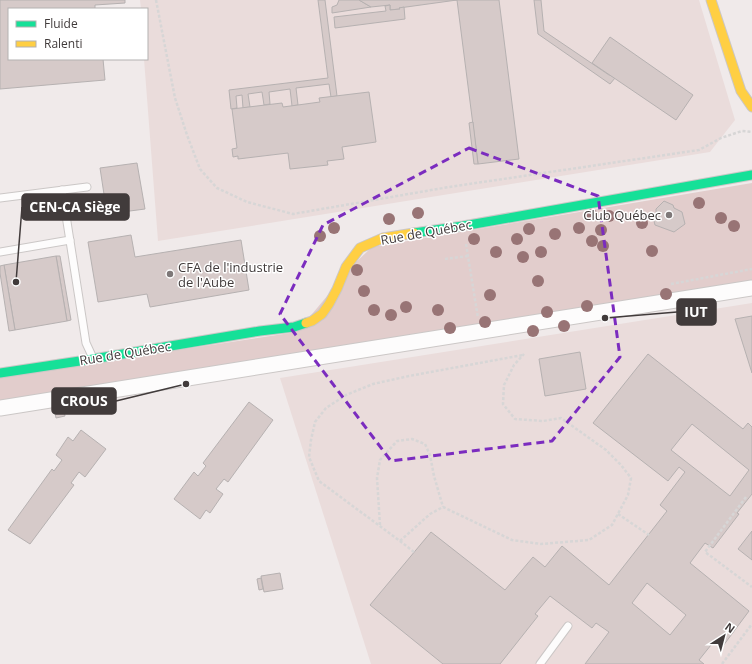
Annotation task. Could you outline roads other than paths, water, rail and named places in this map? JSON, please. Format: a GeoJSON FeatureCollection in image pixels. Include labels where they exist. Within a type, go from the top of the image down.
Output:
{"type":"FeatureCollection","features":[{"type":"Feature","properties":{"kind":"street"},"geometry":{"type":"LineString","coordinates":[[711,0],[741,91],[752,107]]}},
{"type":"Feature","properties":{"kind":"street","name":"Rue de Québec"},"geometry":{"type":"LineString","coordinates":[[0,373],[93,359],[256,331],[294,328],[312,321],[322,314],[330,304],[346,267],[360,248],[383,238],[463,226],[752,175]]}},
{"type":"Feature","properties":{"kind":"street"},"geometry":{"type":"LineString","coordinates":[[0,408],[752,288]]}},
{"type":"Feature","properties":{"kind":"lane"},"geometry":{"type":"LineString","coordinates":[[0,198],[87,186]]}},
{"type":"Feature","properties":{"kind":"lane"},"geometry":{"type":"LineString","coordinates":[[62,190],[86,342],[93,359]]}},
{"type":"Feature","properties":{"kind":"lane"},"geometry":{"type":"LineString","coordinates":[[0,252],[70,240]]}},
{"type":"Feature","properties":{"kind":"lane"},"geometry":{"type":"LineString","coordinates":[[540,664],[568,626]]}},
{"type":"Feature","properties":{"kind":"place","name":"Club Québec"},"geometry":{"type":"Point","coordinates":[669,215]}},
{"type":"Feature","properties":{"kind":"place","name":"CFA de l'industrie de l'Aube"},"geometry":{"type":"Point","coordinates":[170,274]}},
{"type":"Feature","properties":{"kind":"place","name":"CEN-CA Siège"},"geometry":{"type":"Point","coordinates":[16,282]}},
{"type":"Feature","properties":{"kind":"place","name":"IUT"},"geometry":{"type":"Point","coordinates":[605,318]}},
{"type":"Feature","properties":{"kind":"place","name":"CROUS"},"geometry":{"type":"Point","coordinates":[186,384]}}]}
